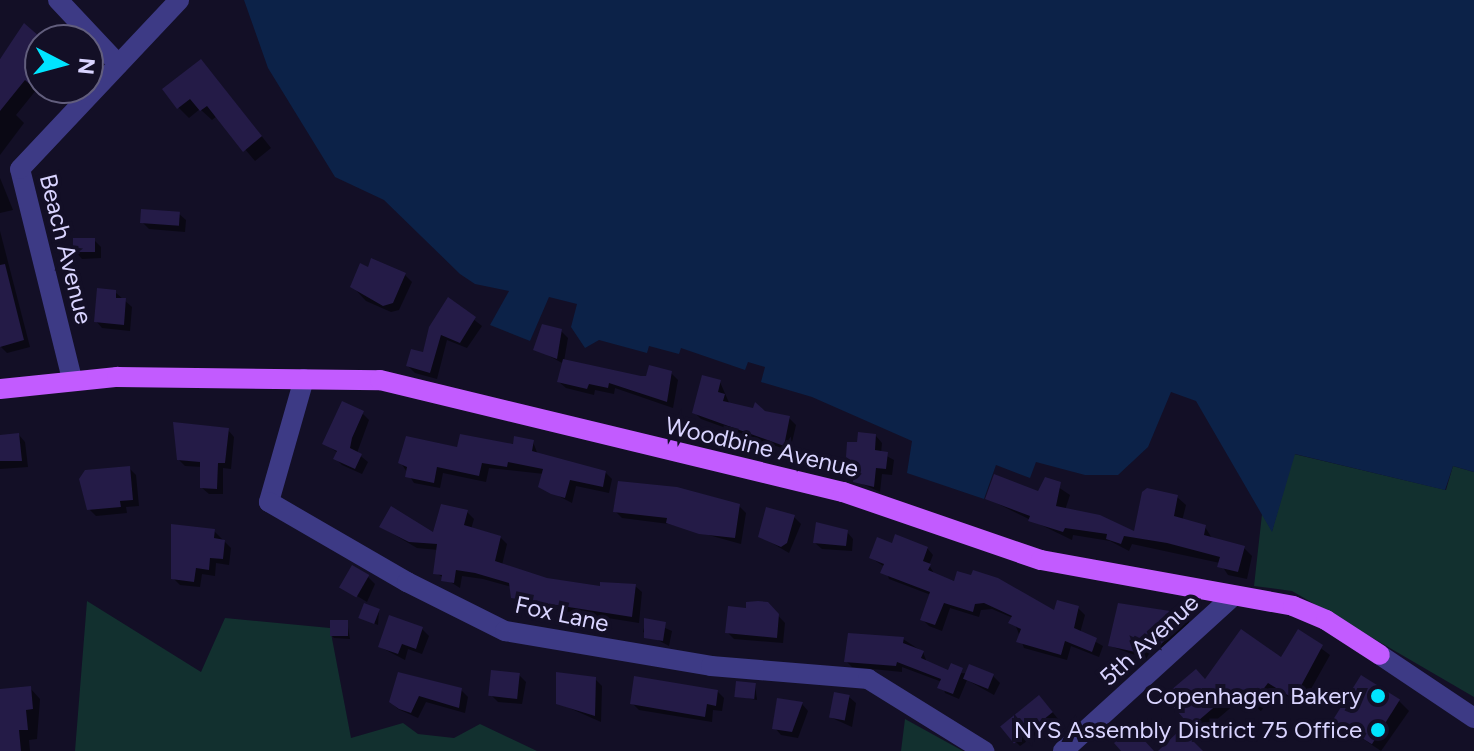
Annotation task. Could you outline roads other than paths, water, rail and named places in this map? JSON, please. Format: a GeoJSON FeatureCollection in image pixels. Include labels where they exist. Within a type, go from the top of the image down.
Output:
{"type":"FeatureCollection","features":[{"type":"Feature","properties":{"kind":"main road","name":"Woodbine Avenue"},"geometry":{"type":"LineString","coordinates":[[0,389],[72,379],[380,380],[843,492],[1041,560],[1293,606],[1326,620],[1380,655]]}},
{"type":"Feature","properties":{"kind":"street"},"geometry":{"type":"LineString","coordinates":[[58,0],[118,64]]}},
{"type":"Feature","properties":{"kind":"street","name":"Beach Avenue"},"geometry":{"type":"LineString","coordinates":[[72,379],[20,169],[179,0]]}},
{"type":"Feature","properties":{"kind":"street","name":"Fox Lane"},"geometry":{"type":"LineString","coordinates":[[304,379],[269,502],[407,582],[505,631],[711,666],[868,679],[984,751]]}},
{"type":"Feature","properties":{"kind":"street","name":"5th Avenue"},"geometry":{"type":"LineString","coordinates":[[1063,751],[1232,597]]}},
{"type":"Feature","properties":{"kind":"street","name":"Woodbine Avenue"},"geometry":{"type":"LineString","coordinates":[[1380,655],[1474,718]]}},
{"type":"Feature","properties":{"kind":"water"},"geometry":{"type":"Polygon","coordinates":[[[244,0],[1474,0],[1474,472],[1453,466],[1445,490],[1295,454],[1272,532],[1196,401],[1171,392],[1148,447],[1118,475],[1085,475],[1036,462],[1030,478],[996,465],[984,499],[907,473],[912,441],[812,397],[761,382],[765,367],[748,362],[745,370],[681,348],[679,354],[649,346],[647,353],[599,340],[585,348],[571,327],[577,304],[549,297],[530,341],[490,325],[509,291],[475,284],[460,274],[384,200],[335,177],[268,68],[244,0]]]}},
{"type":"Feature","properties":{"kind":"place","name":"Copenhagen Bakery"},"geometry":{"type":"Point","coordinates":[1378,696]}},
{"type":"Feature","properties":{"kind":"place","name":"NYS Assembly District 75 Office"},"geometry":{"type":"Point","coordinates":[1378,730]}}]}
